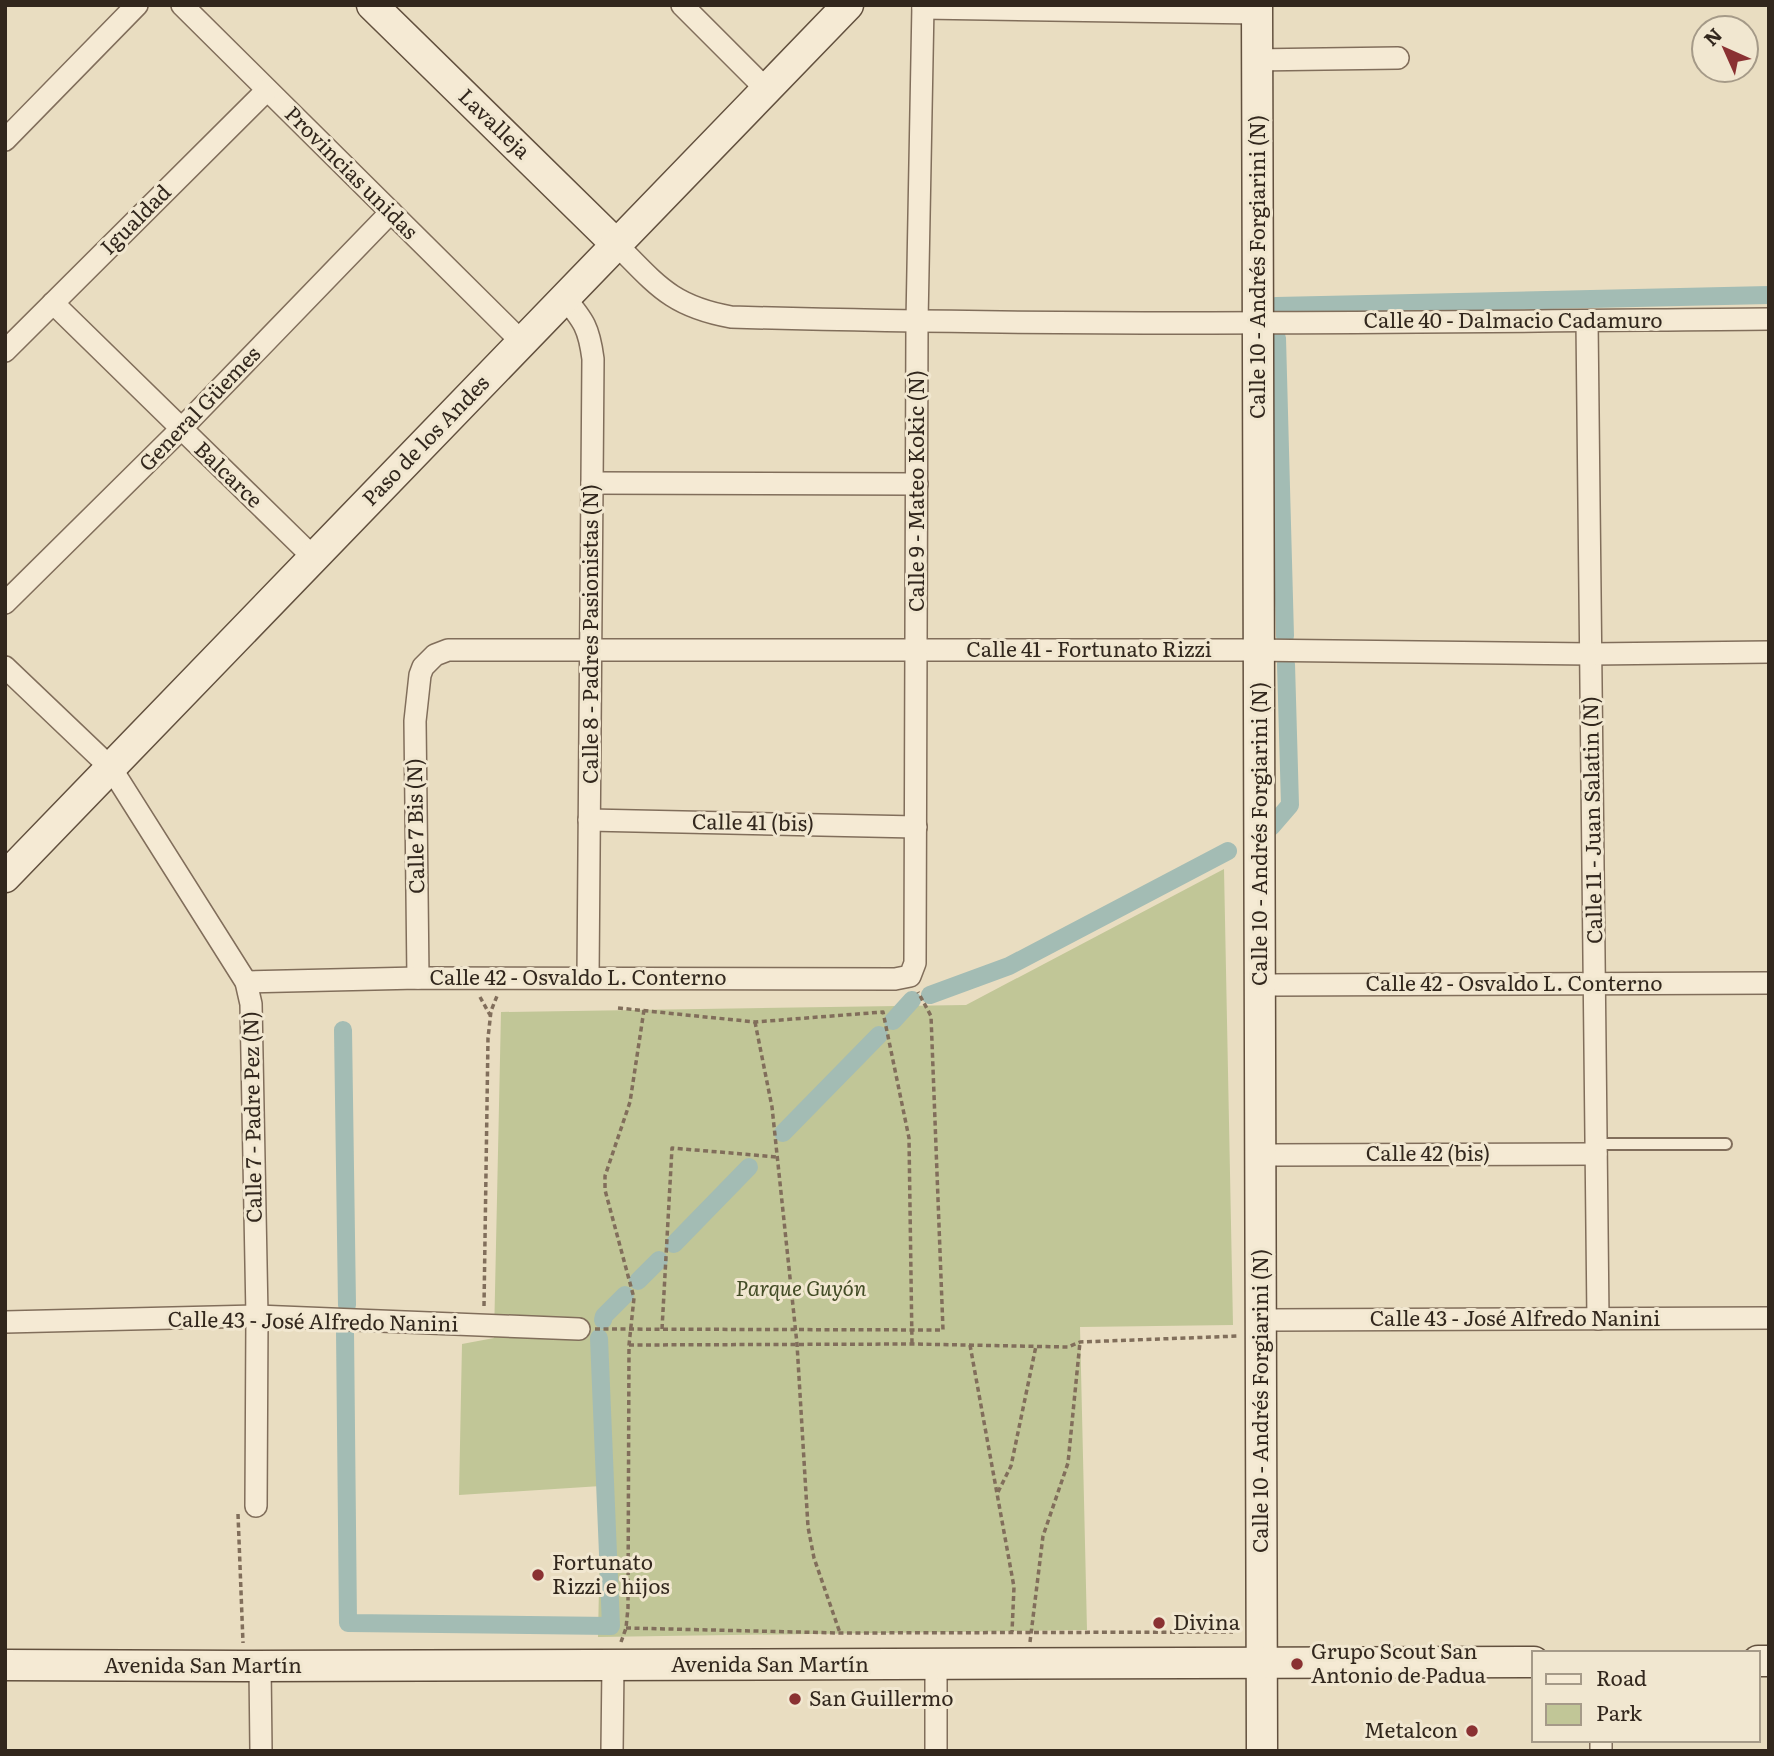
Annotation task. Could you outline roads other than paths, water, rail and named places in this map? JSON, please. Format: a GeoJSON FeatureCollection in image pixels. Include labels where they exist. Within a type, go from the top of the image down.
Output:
{"type":"FeatureCollection","features":[{"type":"Feature","properties":{"kind":"street"},"geometry":{"type":"LineString","coordinates":[[5,140],[137,5]]}},
{"type":"Feature","properties":{"kind":"street","name":"Provincias unidas"},"geometry":{"type":"LineString","coordinates":[[182,5],[521,341]]}},
{"type":"Feature","properties":{"kind":"street","name":"Lavalleja"},"geometry":{"type":"LineString","coordinates":[[372,5],[616,244]]}},
{"type":"Feature","properties":{"kind":"street"},"geometry":{"type":"LineString","coordinates":[[682,5],[766,89]]}},
{"type":"Feature","properties":{"kind":"street","name":"Paso de los Andes"},"geometry":{"type":"LineString","coordinates":[[5,877],[848,5]]}},
{"type":"Feature","properties":{"kind":"street"},"geometry":{"type":"LineString","coordinates":[[923,7],[1257,9]]}},
{"type":"Feature","properties":{"kind":"street","name":"Calle 9 - Mateo Kokic (N)"},"geometry":{"type":"LineString","coordinates":[[910,976],[915,963],[917,322],[923,7]]}},
{"type":"Feature","properties":{"kind":"street","name":"Calle 10 - Andrés Forgiarini (N)"},"geometry":{"type":"LineString","coordinates":[[1257,9],[1262,1751]]}},
{"type":"Feature","properties":{"kind":"street"},"geometry":{"type":"LineString","coordinates":[[1257,60],[1398,58]]}},
{"type":"Feature","properties":{"kind":"street","name":"Igualdad"},"geometry":{"type":"LineString","coordinates":[[5,351],[267,90]]}},
{"type":"Feature","properties":{"kind":"street","name":"General Güemes"},"geometry":{"type":"LineString","coordinates":[[5,603],[181,429],[391,212]]}},
{"type":"Feature","properties":{"kind":"street","name":"Calle 40 - Dalmacio Cadamuro"},"geometry":{"type":"LineString","coordinates":[[616,244],[660,288],[681,303],[703,312],[731,317],[917,322],[1258,323],[1769,319]]}},
{"type":"Feature","properties":{"kind":"street","name":"Calle 8 - Padres Pasionistas (N)"},"geometry":{"type":"LineString","coordinates":[[564,297],[583,320],[590,337],[593,359],[588,978]]}},
{"type":"Feature","properties":{"kind":"street","name":"Balcarce"},"geometry":{"type":"LineString","coordinates":[[53,303],[314,558]]}},
{"type":"Feature","properties":{"kind":"street","name":"Calle 11 - Juan Salatin (N)"},"geometry":{"type":"LineString","coordinates":[[1587,321],[1598,1319]]}},
{"type":"Feature","properties":{"kind":"street"},"geometry":{"type":"LineString","coordinates":[[592,482],[917,484]]}},
{"type":"Feature","properties":{"kind":"street","name":"Calle 41 - Fortunato Rizzi"},"geometry":{"type":"LineString","coordinates":[[420,675],[423,667],[435,655],[448,650],[1259,650],[1591,654],[1769,652]]}},
{"type":"Feature","properties":{"kind":"street","name":"Calle 7 - Padre Pez (N)"},"geometry":{"type":"LineString","coordinates":[[5,667],[111,768],[246,982],[251,1004],[257,1316],[256,1506]]}},
{"type":"Feature","properties":{"kind":"street","name":"Calle 7 Bis (N)"},"geometry":{"type":"LineString","coordinates":[[418,978],[415,721],[420,675]]}},
{"type":"Feature","properties":{"kind":"street","name":"Calle 41 (bis)"},"geometry":{"type":"LineString","coordinates":[[589,820],[916,827]]}},
{"type":"Feature","properties":{"kind":"street","name":"Calle 42 - Osvaldo L. Conterno"},"geometry":{"type":"LineString","coordinates":[[246,982],[418,978],[895,979],[910,976]]}},
{"type":"Feature","properties":{"kind":"street","name":"Calle 42 - Osvaldo L. Conterno"},"geometry":{"type":"LineString","coordinates":[[1260,985],[1769,983]]}},
{"type":"Feature","properties":{"kind":"street","name":"Calle 42 (bis)"},"geometry":{"type":"LineString","coordinates":[[1260,1155],[1596,1149]]}},
{"type":"Feature","properties":{"kind":"street","name":"Calle 43 - José Alfredo Nanini"},"geometry":{"type":"LineString","coordinates":[[5,1322],[257,1316],[579,1329]]}},
{"type":"Feature","properties":{"kind":"street","name":"Calle 43 - José Alfredo Nanini"},"geometry":{"type":"LineString","coordinates":[[1261,1328],[1598,1319],[1769,1318]]}},
{"type":"Feature","properties":{"kind":"street","name":"Avenida San Martín"},"geometry":{"type":"LineString","coordinates":[[5,1665],[1532,1662]]}},
{"type":"Feature","properties":{"kind":"street"},"geometry":{"type":"LineString","coordinates":[[936,1664],[936,1751]]}},
{"type":"Feature","properties":{"kind":"street"},"geometry":{"type":"LineString","coordinates":[[612,1751],[613,1665]]}},
{"type":"Feature","properties":{"kind":"street"},"geometry":{"type":"LineString","coordinates":[[252,1666],[261,1751]]}},
{"type":"Feature","properties":{"kind":"lane"},"geometry":{"type":"LineString","coordinates":[[1596,1149],[1726,1144]]}},
{"type":"Feature","properties":{"kind":"waterway"},"geometry":{"type":"LineString","coordinates":[[1276,309],[1276,306],[1769,295]]}},
{"type":"Feature","properties":{"kind":"waterway"},"geometry":{"type":"LineString","coordinates":[[1277,338],[1285,636]]}},
{"type":"Feature","properties":{"kind":"waterway"},"geometry":{"type":"LineString","coordinates":[[1271,827],[1290,805],[1286,664]]}},
{"type":"Feature","properties":{"kind":"waterway"},"geometry":{"type":"LineString","coordinates":[[930,995],[1009,966],[1228,851]]}},
{"type":"Feature","properties":{"kind":"waterway"},"geometry":{"type":"LineString","coordinates":[[893,1021],[912,1000]]}},
{"type":"Feature","properties":{"kind":"waterway"},"geometry":{"type":"LineString","coordinates":[[343,1030],[347,1305]]}},
{"type":"Feature","properties":{"kind":"waterway"},"geometry":{"type":"LineString","coordinates":[[783,1133],[879,1035]]}},
{"type":"Feature","properties":{"kind":"waterway"},"geometry":{"type":"LineString","coordinates":[[674,1244],[749,1167]]}},
{"type":"Feature","properties":{"kind":"waterway"},"geometry":{"type":"LineString","coordinates":[[638,1281],[659,1260]]}},
{"type":"Feature","properties":{"kind":"waterway"},"geometry":{"type":"LineString","coordinates":[[603,1320],[625,1295]]}},
{"type":"Feature","properties":{"kind":"waterway"},"geometry":{"type":"LineString","coordinates":[[345,1331],[348,1623],[611,1626],[599,1338]]}},
{"type":"Feature","properties":{"kind":"place","name":"Fortunato Rizzi e hijos"},"geometry":{"type":"Point","coordinates":[538,1575]}},
{"type":"Feature","properties":{"kind":"place","name":"Divina"},"geometry":{"type":"Point","coordinates":[1159,1623]}},
{"type":"Feature","properties":{"kind":"place","name":"Grupo Scout San Antonio de Padua"},"geometry":{"type":"Point","coordinates":[1297,1664]}},
{"type":"Feature","properties":{"kind":"place","name":"San Guillermo"},"geometry":{"type":"Point","coordinates":[795,1699]}},
{"type":"Feature","properties":{"kind":"place","name":"Metalcon"},"geometry":{"type":"Point","coordinates":[1472,1731]}},
{"type":"Feature","properties":{"kind":"park label","name":"Parque Guyón"},"geometry":{"type":"Point","coordinates":[801,1289]}}]}
